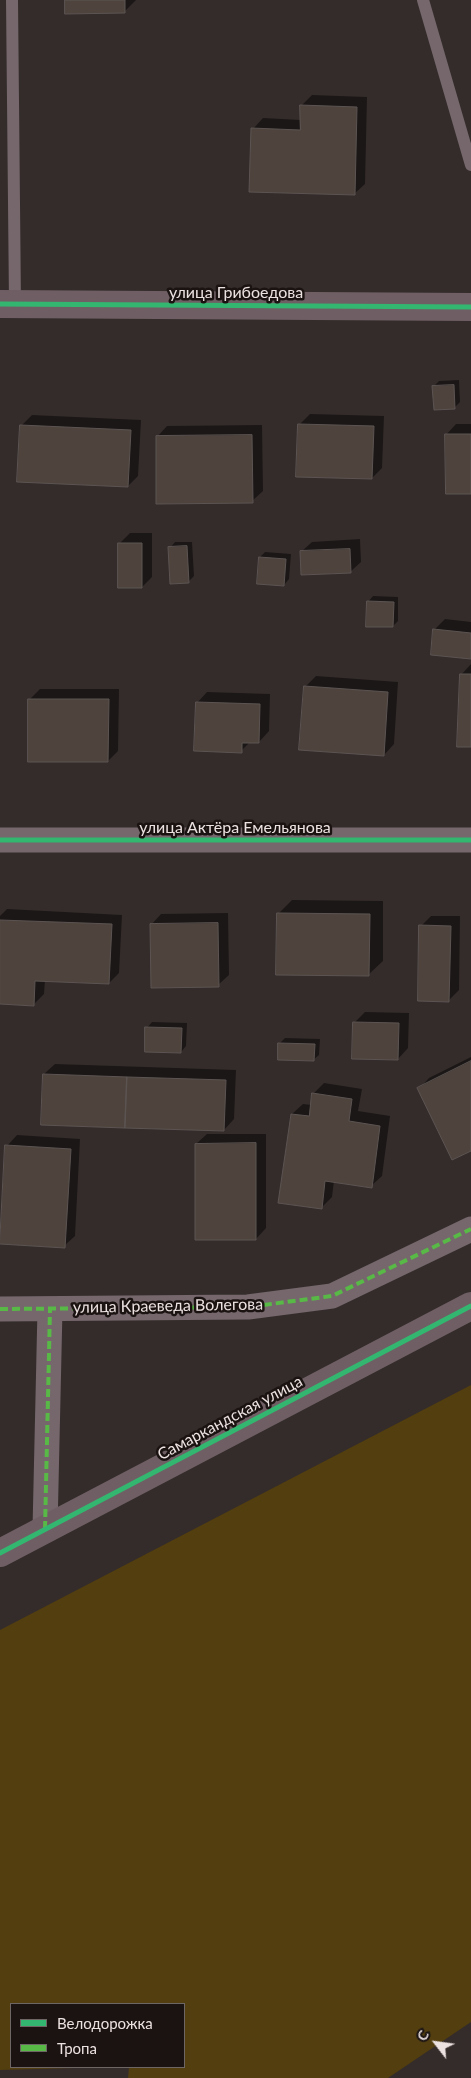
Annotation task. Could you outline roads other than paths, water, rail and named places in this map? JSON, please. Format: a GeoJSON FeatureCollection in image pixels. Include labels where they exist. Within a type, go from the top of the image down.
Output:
{"type":"FeatureCollection","features":[{"type":"Feature","properties":{"kind":"street","name":"улица Грибоедова"},"geometry":{"type":"LineString","coordinates":[[7,304],[471,307]]}},
{"type":"Feature","properties":{"kind":"street","name":"улица Актёра Емельянова"},"geometry":{"type":"LineString","coordinates":[[0,840],[471,840]]}},
{"type":"Feature","properties":{"kind":"street","name":"улица Краеведа Волегова"},"geometry":{"type":"LineString","coordinates":[[0,1309],[248,1307],[332,1296],[471,1229]]}},
{"type":"Feature","properties":{"kind":"street","name":"Самаркандская улица"},"geometry":{"type":"LineString","coordinates":[[0,1553],[471,1306]]}},
{"type":"Feature","properties":{"kind":"street"},"geometry":{"type":"LineString","coordinates":[[45,1529],[50,1309]]}},
{"type":"Feature","properties":{"kind":"lane"},"geometry":{"type":"LineString","coordinates":[[7,304],[12,0]]}},
{"type":"Feature","properties":{"kind":"lane"},"geometry":{"type":"LineString","coordinates":[[423,0],[471,165]]}}]}
